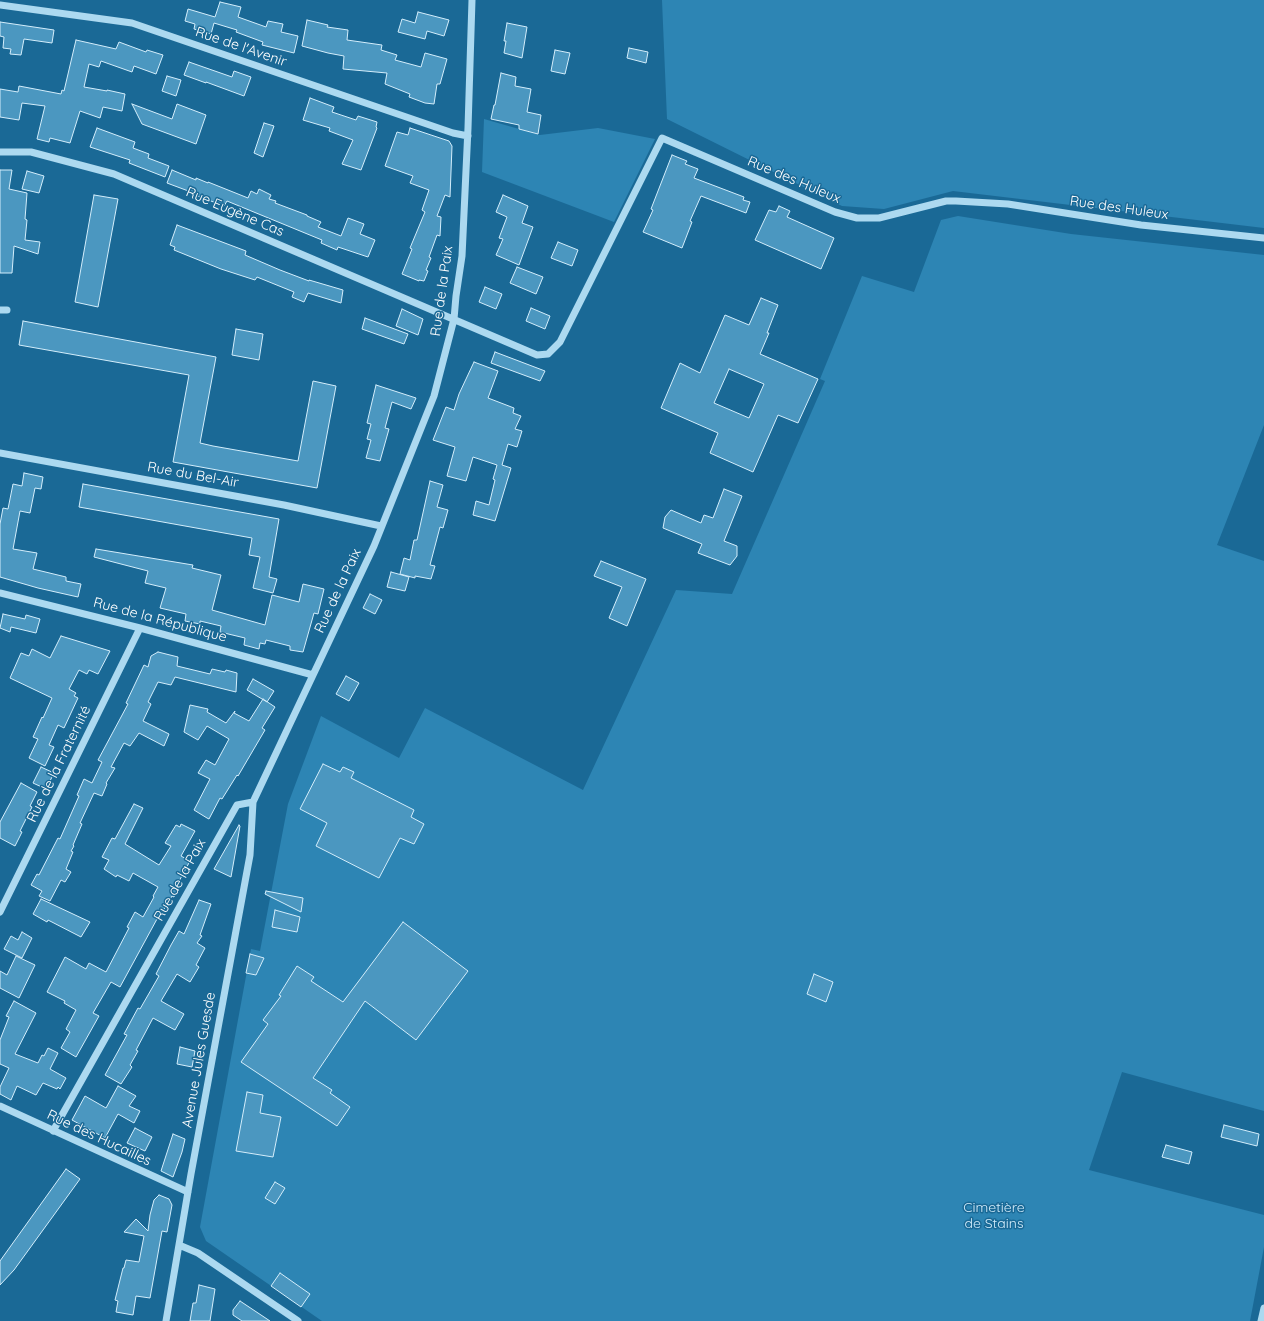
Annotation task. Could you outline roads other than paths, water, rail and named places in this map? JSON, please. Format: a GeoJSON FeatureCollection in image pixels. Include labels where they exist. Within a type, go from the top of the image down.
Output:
{"type":"FeatureCollection","features":[{"type":"Feature","properties":{"kind":"street","name":"Rue de la Paix"},"geometry":{"type":"LineString","coordinates":[[53,1131],[237,805],[253,802],[374,546],[434,396],[454,319],[462,256],[468,136],[472,0]]}},
{"type":"Feature","properties":{"kind":"street","name":"Rue de l'Avenir"},"geometry":{"type":"LineString","coordinates":[[0,5],[132,23],[453,133],[468,136]]}},
{"type":"Feature","properties":{"kind":"street","name":"Rue des Huleux"},"geometry":{"type":"LineString","coordinates":[[454,319],[537,355],[548,354],[560,342],[662,138],[835,212],[857,218],[879,218],[956,200],[1008,204],[1141,225],[1264,238]]}},
{"type":"Feature","properties":{"kind":"street","name":"Rue Eugène Cas"},"geometry":{"type":"LineString","coordinates":[[0,152],[31,152],[114,174],[454,319]]}},
{"type":"Feature","properties":{"kind":"street","name":"Rue du Bel-Air"},"geometry":{"type":"LineString","coordinates":[[0,453],[284,505],[381,526]]}},
{"type":"Feature","properties":{"kind":"street","name":"Rue de la République"},"geometry":{"type":"LineString","coordinates":[[0,594],[140,628],[313,675]]}},
{"type":"Feature","properties":{"kind":"street","name":"Rue de la Fraternité"},"geometry":{"type":"LineString","coordinates":[[0,912],[140,628]]}},
{"type":"Feature","properties":{"kind":"street","name":"Avenue Jules Guesde"},"geometry":{"type":"LineString","coordinates":[[166,1321],[188,1192],[250,855],[253,802]]}},
{"type":"Feature","properties":{"kind":"street","name":"Rue des Hucailles"},"geometry":{"type":"LineString","coordinates":[[0,1106],[188,1192]]}},
{"type":"Feature","properties":{"kind":"street"},"geometry":{"type":"LineString","coordinates":[[179,1245],[198,1253],[298,1321]]}},
{"type":"Feature","properties":{"kind":"street"},"geometry":{"type":"LineString","coordinates":[[1261,1321],[1264,1308]]}},
{"type":"Feature","properties":{"kind":"park label","name":"Cimetière de Stains"},"geometry":{"type":"Point","coordinates":[994,1216]}}]}
